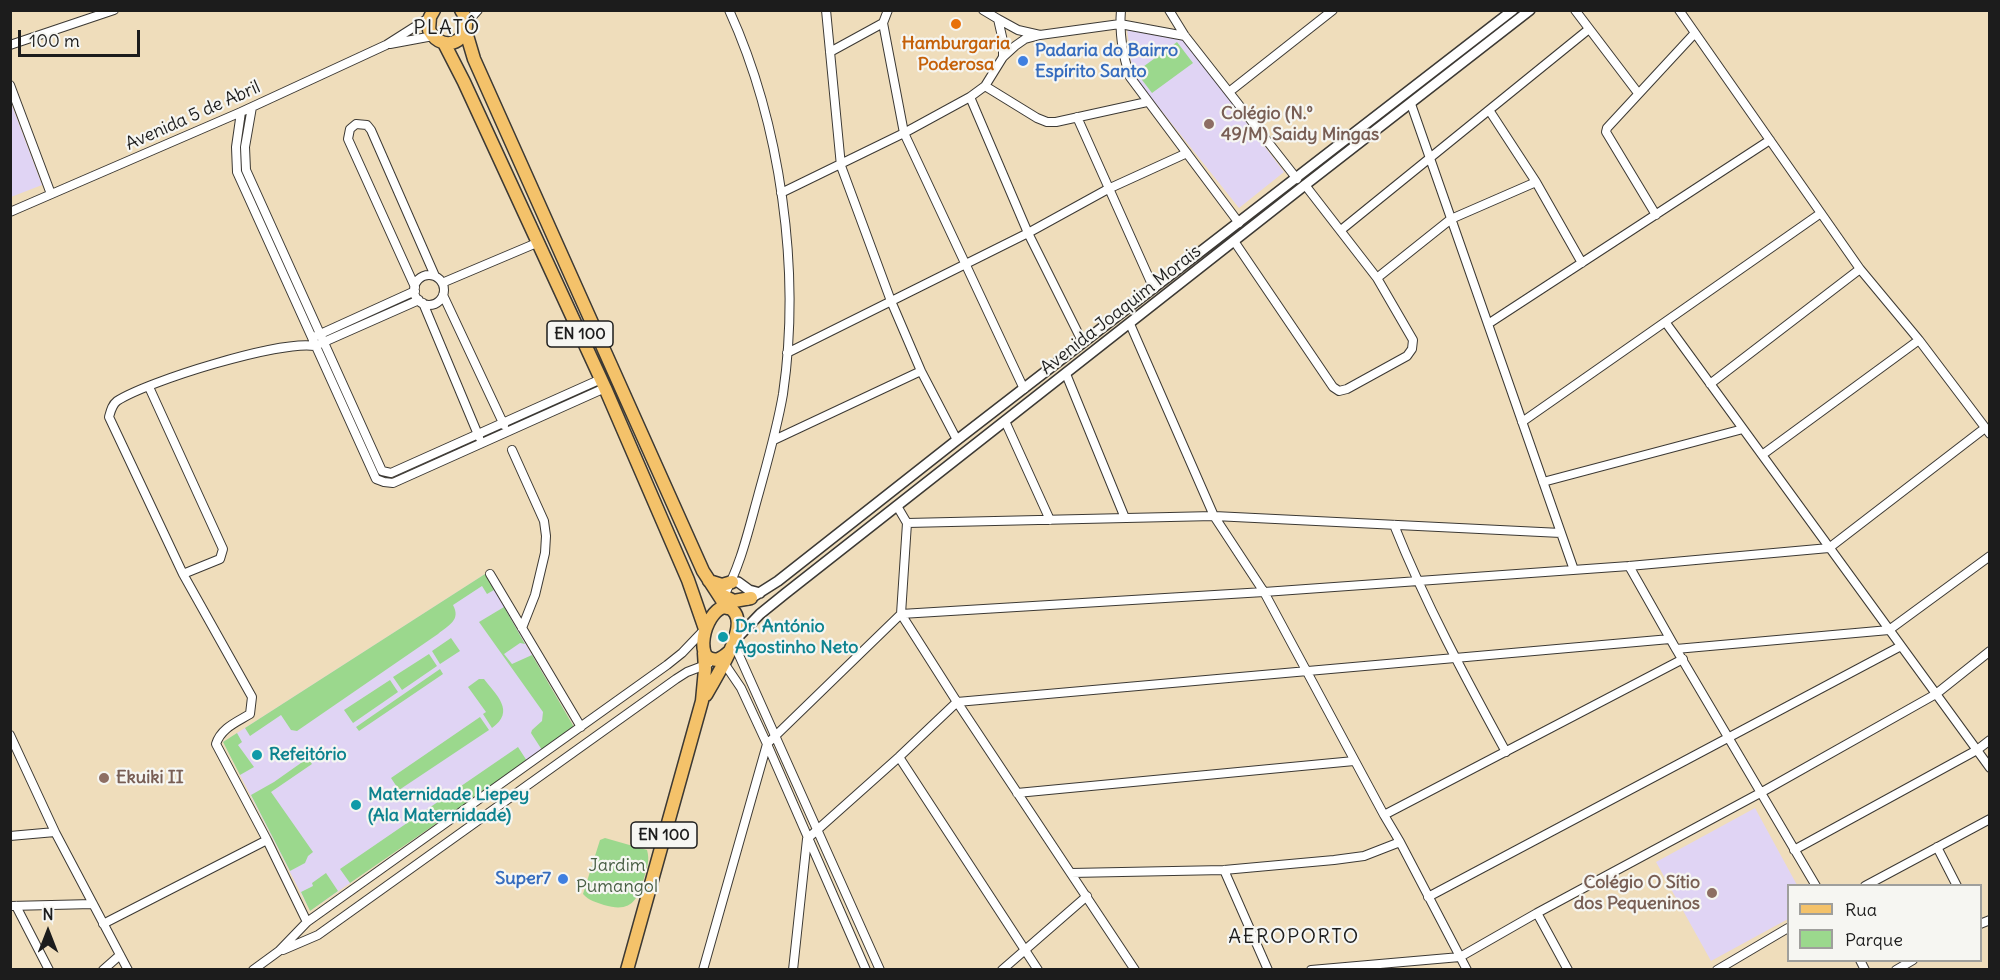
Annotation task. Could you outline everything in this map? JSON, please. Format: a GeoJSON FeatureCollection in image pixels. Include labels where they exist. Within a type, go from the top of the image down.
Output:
{"type":"FeatureCollection","features":[{"type":"Feature","properties":{"kind":"main road"},"geometry":{"type":"LineString","coordinates":[[432,13],[429,30],[433,36],[444,43],[459,40],[464,21]]}},
{"type":"Feature","properties":{"kind":"main road","name":"EN 100"},"geometry":{"type":"LineString","coordinates":[[464,21],[474,59],[723,598],[738,621],[727,653],[702,701],[627,969]]}},
{"type":"Feature","properties":{"kind":"main road","name":"EN 100"},"geometry":{"type":"LineString","coordinates":[[444,43],[603,383],[688,580],[705,629]]}},
{"type":"Feature","properties":{"kind":"main road"},"geometry":{"type":"LineString","coordinates":[[735,582],[722,585],[723,598],[755,596]]}},
{"type":"Feature","properties":{"kind":"main road","name":"EN 100"},"geometry":{"type":"LineString","coordinates":[[702,701],[704,659],[702,644],[705,629],[714,613],[720,609],[723,598]]}},
{"type":"Feature","properties":{"kind":"main road"},"geometry":{"type":"LineString","coordinates":[[704,659],[727,653]]}},
{"type":"Feature","properties":{"kind":"street"},"geometry":{"type":"LineString","coordinates":[[10,45],[114,10]]}},
{"type":"Feature","properties":{"kind":"street"},"geometry":{"type":"LineString","coordinates":[[464,21],[478,10]]}},
{"type":"Feature","properties":{"kind":"street"},"geometry":{"type":"LineString","coordinates":[[723,598],[735,582],[774,440],[783,395],[790,292],[788,241],[781,193],[765,117],[743,43],[729,10]]}},
{"type":"Feature","properties":{"kind":"street"},"geometry":{"type":"LineString","coordinates":[[826,10],[841,166],[891,301],[921,371],[957,440]]}},
{"type":"Feature","properties":{"kind":"street"},"geometry":{"type":"LineString","coordinates":[[888,10],[883,23],[904,133],[1024,389]]}},
{"type":"Feature","properties":{"kind":"street"},"geometry":{"type":"LineString","coordinates":[[983,10],[1018,30],[1040,35]]}},
{"type":"Feature","properties":{"kind":"street"},"geometry":{"type":"LineString","coordinates":[[1121,10],[1120,24],[1125,62],[1130,77],[1239,223]]}},
{"type":"Feature","properties":{"kind":"street"},"geometry":{"type":"LineString","coordinates":[[1170,10],[1185,36],[1377,278],[1413,340],[1412,349],[1407,356],[1347,389],[1339,391],[1333,387],[1234,241]]}},
{"type":"Feature","properties":{"kind":"street"},"geometry":{"type":"LineString","coordinates":[[1229,92],[1333,10]]}},
{"type":"Feature","properties":{"kind":"street","name":"Avenida Joaquim Morais"},"geometry":{"type":"LineString","coordinates":[[727,653],[760,614],[1234,241],[1301,182],[1513,10]]}},
{"type":"Feature","properties":{"kind":"street","name":"Avenida Joaquim Morais"},"geometry":{"type":"LineString","coordinates":[[755,596],[1239,223],[1411,104],[1530,10]]}},
{"type":"Feature","properties":{"kind":"street"},"geometry":{"type":"LineString","coordinates":[[1575,10],[1638,93]]}},
{"type":"Feature","properties":{"kind":"street"},"geometry":{"type":"LineString","coordinates":[[703,969],[767,744],[901,614],[1574,570],[1828,548],[1987,431],[1919,340],[1860,269],[1679,10]]}},
{"type":"Feature","properties":{"kind":"street","name":"Avenida 5 de Abril"},"geometry":{"type":"LineString","coordinates":[[10,212],[242,112],[386,45],[432,13]]}},
{"type":"Feature","properties":{"kind":"street"},"geometry":{"type":"LineString","coordinates":[[998,19],[1004,41],[1003,57]]}},
{"type":"Feature","properties":{"kind":"street"},"geometry":{"type":"LineString","coordinates":[[830,52],[883,23]]}},
{"type":"Feature","properties":{"kind":"street"},"geometry":{"type":"LineString","coordinates":[[781,193],[841,166],[970,97],[985,86],[1003,57],[1025,39],[1120,24],[1185,36]]}},
{"type":"Feature","properties":{"kind":"street"},"geometry":{"type":"LineString","coordinates":[[1341,230],[1589,28]]}},
{"type":"Feature","properties":{"kind":"street"},"geometry":{"type":"LineString","coordinates":[[1656,214],[1606,132],[1638,93],[1694,34]]}},
{"type":"Feature","properties":{"kind":"street","name":"Avenida 5 de Abril"},"geometry":{"type":"LineString","coordinates":[[386,45],[433,36]]}},
{"type":"Feature","properties":{"kind":"street"},"geometry":{"type":"LineString","coordinates":[[10,85],[51,194]]}},
{"type":"Feature","properties":{"kind":"street"},"geometry":{"type":"LineString","coordinates":[[985,86],[1047,122],[1147,102]]}},
{"type":"Feature","properties":{"kind":"street"},"geometry":{"type":"LineString","coordinates":[[970,97],[1028,233],[1083,343]]}},
{"type":"Feature","properties":{"kind":"street"},"geometry":{"type":"LineString","coordinates":[[1411,104],[1574,570]]}},
{"type":"Feature","properties":{"kind":"street"},"geometry":{"type":"LineString","coordinates":[[252,106],[245,147],[246,170],[379,467],[386,473],[391,473],[503,423],[603,383]]}},
{"type":"Feature","properties":{"kind":"street"},"geometry":{"type":"LineString","coordinates":[[1489,110],[1536,182],[1582,263]]}},
{"type":"Feature","properties":{"kind":"street"},"geometry":{"type":"LineString","coordinates":[[242,112],[236,147],[237,172],[310,343],[376,479],[393,483],[507,432],[603,383]]}},
{"type":"Feature","properties":{"kind":"street"},"geometry":{"type":"LineString","coordinates":[[1077,117],[1154,289]]}},
{"type":"Feature","properties":{"kind":"street"},"geometry":{"type":"LineString","coordinates":[[481,443],[348,139],[350,129],[356,124],[367,125],[371,130],[435,276],[442,283],[443,295],[507,432]]}},
{"type":"Feature","properties":{"kind":"street"},"geometry":{"type":"LineString","coordinates":[[1488,324],[1770,140]]}},
{"type":"Feature","properties":{"kind":"street"},"geometry":{"type":"LineString","coordinates":[[787,353],[1028,233],[1108,189],[1187,153]]}},
{"type":"Feature","properties":{"kind":"street"},"geometry":{"type":"LineString","coordinates":[[1377,278],[1451,219],[1536,182]]}},
{"type":"Feature","properties":{"kind":"street"},"geometry":{"type":"LineString","coordinates":[[1522,422],[1821,213]]}},
{"type":"Feature","properties":{"kind":"street"},"geometry":{"type":"LineString","coordinates":[[442,283],[538,242]]}},
{"type":"Feature","properties":{"kind":"street"},"geometry":{"type":"LineString","coordinates":[[1710,384],[1860,269]]}},
{"type":"Feature","properties":{"kind":"street"},"geometry":{"type":"LineString","coordinates":[[322,338],[415,289],[420,278],[435,276]]}},
{"type":"Feature","properties":{"kind":"street"},"geometry":{"type":"LineString","coordinates":[[307,922],[216,744],[225,729],[250,714],[252,697],[183,574],[109,417],[111,407],[117,401],[149,387],[219,363],[310,343],[421,302],[428,304],[437,302],[443,295]]}},
{"type":"Feature","properties":{"kind":"street"},"geometry":{"type":"LineString","coordinates":[[1666,323],[1989,768]]}},
{"type":"Feature","properties":{"kind":"street"},"geometry":{"type":"LineString","coordinates":[[1130,324],[1214,516],[1264,592],[1467,969]]}},
{"type":"Feature","properties":{"kind":"street"},"geometry":{"type":"LineString","coordinates":[[1762,454],[1919,340]]}},
{"type":"Feature","properties":{"kind":"street"},"geometry":{"type":"LineString","coordinates":[[774,440],[921,371]]}},
{"type":"Feature","properties":{"kind":"street"},"geometry":{"type":"LineString","coordinates":[[1066,374],[1125,518]]}},
{"type":"Feature","properties":{"kind":"street"},"geometry":{"type":"LineString","coordinates":[[149,387],[223,549],[220,559],[183,574]]}},
{"type":"Feature","properties":{"kind":"street"},"geometry":{"type":"LineString","coordinates":[[1005,421],[1050,520]]}},
{"type":"Feature","properties":{"kind":"street"},"geometry":{"type":"LineString","coordinates":[[1544,482],[1743,429]]}},
{"type":"Feature","properties":{"kind":"street"},"geometry":{"type":"LineString","coordinates":[[512,450],[544,521],[546,536],[545,553],[535,595],[522,628]]}},
{"type":"Feature","properties":{"kind":"street"},"geometry":{"type":"LineString","coordinates":[[384,482],[386,473]]}},
{"type":"Feature","properties":{"kind":"street"},"geometry":{"type":"LineString","coordinates":[[897,506],[907,523],[901,614],[1135,969]]}},
{"type":"Feature","properties":{"kind":"street"},"geometry":{"type":"LineString","coordinates":[[907,523],[1214,516],[1561,533]]}},
{"type":"Feature","properties":{"kind":"street"},"geometry":{"type":"LineString","coordinates":[[1394,525],[1416,581],[1454,658],[1506,752]]}},
{"type":"Feature","properties":{"kind":"street"},"geometry":{"type":"LineString","coordinates":[[1676,649],[1890,630],[1989,555]]}},
{"type":"Feature","properties":{"kind":"street"},"geometry":{"type":"LineString","coordinates":[[1629,566],[1815,884]]}},
{"type":"Feature","properties":{"kind":"street"},"geometry":{"type":"LineString","coordinates":[[490,574],[581,727]]}},
{"type":"Feature","properties":{"kind":"street"},"geometry":{"type":"LineString","coordinates":[[735,582],[755,596]]}},
{"type":"Feature","properties":{"kind":"street"},"geometry":{"type":"LineString","coordinates":[[253,969],[279,951],[307,922],[682,653],[705,629]]}},
{"type":"Feature","properties":{"kind":"street"},"geometry":{"type":"LineString","coordinates":[[793,969],[807,839],[957,702],[1670,639]]}},
{"type":"Feature","properties":{"kind":"street"},"geometry":{"type":"LineString","coordinates":[[1428,897],[1901,646]]}},
{"type":"Feature","properties":{"kind":"street"},"geometry":{"type":"LineString","coordinates":[[1311,969],[1359,967],[1460,957],[1936,694],[1989,651]]}},
{"type":"Feature","properties":{"kind":"street"},"geometry":{"type":"LineString","coordinates":[[727,653],[776,736],[880,969]]}},
{"type":"Feature","properties":{"kind":"street"},"geometry":{"type":"LineString","coordinates":[[727,653],[866,969]]}},
{"type":"Feature","properties":{"kind":"street"},"geometry":{"type":"LineString","coordinates":[[279,951],[318,935],[704,659]]}},
{"type":"Feature","properties":{"kind":"street"},"geometry":{"type":"LineString","coordinates":[[1384,815],[1683,660]]}},
{"type":"Feature","properties":{"kind":"street"},"geometry":{"type":"LineString","coordinates":[[10,735],[55,832],[128,969]]}},
{"type":"Feature","properties":{"kind":"street"},"geometry":{"type":"LineString","coordinates":[[1794,850],[1977,750],[1989,740]]}},
{"type":"Feature","properties":{"kind":"street"},"geometry":{"type":"LineString","coordinates":[[10,758],[22,757]]}},
{"type":"Feature","properties":{"kind":"street"},"geometry":{"type":"LineString","coordinates":[[899,757],[1038,969]]}},
{"type":"Feature","properties":{"kind":"street"},"geometry":{"type":"LineString","coordinates":[[535,759],[544,773]]}},
{"type":"Feature","properties":{"kind":"street"},"geometry":{"type":"LineString","coordinates":[[1017,792],[1354,761]]}},
{"type":"Feature","properties":{"kind":"street"},"geometry":{"type":"LineString","coordinates":[[1867,884],[1989,819]]}},
{"type":"Feature","properties":{"kind":"street"},"geometry":{"type":"LineString","coordinates":[[10,836],[55,832]]}},
{"type":"Feature","properties":{"kind":"street"},"geometry":{"type":"LineString","coordinates":[[103,924],[267,840]]}},
{"type":"Feature","properties":{"kind":"street"},"geometry":{"type":"LineString","coordinates":[[1071,873],[1224,870],[1364,856],[1400,842]]}},
{"type":"Feature","properties":{"kind":"street"},"geometry":{"type":"LineString","coordinates":[[1937,847],[1956,884]]}},
{"type":"Feature","properties":{"kind":"street"},"geometry":{"type":"LineString","coordinates":[[1224,870],[1268,969]]}},
{"type":"Feature","properties":{"kind":"street"},"geometry":{"type":"LineString","coordinates":[[1002,969],[1087,896]]}},
{"type":"Feature","properties":{"kind":"street"},"geometry":{"type":"LineString","coordinates":[[49,969],[13,906],[93,904]]}},
{"type":"Feature","properties":{"kind":"street"},"geometry":{"type":"LineString","coordinates":[[1537,913],[1568,969]]}},
{"type":"Feature","properties":{"kind":"street"},"geometry":{"type":"LineString","coordinates":[[1716,969],[1787,929]]}},
{"type":"Feature","properties":{"kind":"street"},"geometry":{"type":"LineString","coordinates":[[103,969],[120,955]]}},
{"type":"Feature","properties":{"kind":"shaded area","name":"Colégio (N.º 49/M) Saidy Mingas"},"geometry":{"type":"Polygon","coordinates":[[[1127,29],[1183,39],[1284,172],[1239,208],[1133,75],[1127,29]]]}},
{"type":"Feature","properties":{"kind":"shaded area"},"geometry":{"type":"Polygon","coordinates":[[[10,100],[42,185],[11,197],[10,197],[10,100]]]}},
{"type":"Feature","properties":{"kind":"shaded area"},"geometry":{"type":"Polygon","coordinates":[[[485,574],[574,727],[310,911],[223,742],[485,574]]]}},
{"type":"Feature","properties":{"kind":"shaded area"},"geometry":{"type":"Polygon","coordinates":[[[1755,808],[1796,884],[1787,884],[1787,920],[1711,961],[1656,862],[1755,808]]]}},
{"type":"Feature","properties":{"kind":"green space"},"geometry":{"type":"Polygon","coordinates":[[[1177,42],[1193,63],[1152,93],[1136,72],[1177,42]]]}},
{"type":"Feature","properties":{"kind":"green space"},"geometry":{"type":"Polygon","coordinates":[[[485,574],[494,590],[487,594],[482,586],[453,605],[455,618],[438,634],[297,731],[291,730],[281,715],[250,736],[245,728],[485,574]]]}},
{"type":"Feature","properties":{"kind":"green space"},"geometry":{"type":"Polygon","coordinates":[[[504,607],[525,644],[520,643],[504,654],[512,664],[532,655],[574,727],[542,750],[531,733],[542,721],[543,712],[479,622],[504,607]]]}},
{"type":"Feature","properties":{"kind":"green space"},"geometry":{"type":"Polygon","coordinates":[[[451,638],[460,651],[440,664],[432,651],[451,638]]]}},
{"type":"Feature","properties":{"kind":"green space"},"geometry":{"type":"Polygon","coordinates":[[[429,654],[437,666],[402,690],[393,677],[429,654]]]}},
{"type":"Feature","properties":{"kind":"green space"},"geometry":{"type":"Polygon","coordinates":[[[440,669],[443,674],[359,731],[356,727],[440,669]]]}},
{"type":"Feature","properties":{"kind":"green space"},"geometry":{"type":"Polygon","coordinates":[[[479,679],[484,679],[502,703],[503,715],[492,728],[483,714],[486,712],[468,687],[479,679]]]}},
{"type":"Feature","properties":{"kind":"green space"},"geometry":{"type":"Polygon","coordinates":[[[390,680],[398,692],[353,723],[344,710],[390,680]]]}},
{"type":"Feature","properties":{"kind":"green space"},"geometry":{"type":"Polygon","coordinates":[[[480,717],[489,730],[399,790],[391,778],[480,717]]]}},
{"type":"Feature","properties":{"kind":"green space"},"geometry":{"type":"Polygon","coordinates":[[[237,733],[242,742],[238,745],[254,767],[240,775],[223,742],[237,733]]]}},
{"type":"Feature","properties":{"kind":"green space"},"geometry":{"type":"Polygon","coordinates":[[[518,747],[527,761],[350,883],[340,869],[518,747]]]}},
{"type":"Feature","properties":{"kind":"green space"},"geometry":{"type":"Polygon","coordinates":[[[308,758],[312,764],[271,792],[313,852],[305,863],[290,871],[251,795],[308,758]]]}},
{"type":"Feature","properties":{"kind":"green space","name":"Jardim Pumangol"},"geometry":{"type":"Polygon","coordinates":[[[605,838],[647,850],[648,864],[642,886],[636,899],[626,906],[604,905],[590,900],[583,894],[600,840],[605,838]]]}},
{"type":"Feature","properties":{"kind":"green space"},"geometry":{"type":"Polygon","coordinates":[[[326,873],[338,891],[310,911],[301,892],[313,886],[312,883],[326,873]]]}},
{"type":"Feature","properties":{"kind":"place","name":"Hamburgaria Poderosa"},"geometry":{"type":"Point","coordinates":[956,24]}},
{"type":"Feature","properties":{"kind":"place","name":"Padaria do Bairro Espírito Santo"},"geometry":{"type":"Point","coordinates":[1023,61]}},
{"type":"Feature","properties":{"kind":"place","name":"Colégio (N.º 49/M) Saidy Mingas"},"geometry":{"type":"Point","coordinates":[1209,124]}},
{"type":"Feature","properties":{"kind":"place","name":"Dr. António Agostinho Neto"},"geometry":{"type":"Point","coordinates":[723,637]}},
{"type":"Feature","properties":{"kind":"place","name":"Refeitório"},"geometry":{"type":"Point","coordinates":[257,755]}},
{"type":"Feature","properties":{"kind":"place","name":"Ekuiki II"},"geometry":{"type":"Point","coordinates":[104,778]}},
{"type":"Feature","properties":{"kind":"place","name":"Maternidade Liepey (Ala Maternidade)"},"geometry":{"type":"Point","coordinates":[356,805]}},
{"type":"Feature","properties":{"kind":"place","name":"Super7"},"geometry":{"type":"Point","coordinates":[563,879]}},
{"type":"Feature","properties":{"kind":"place","name":"Colégio O Sítio dos Pequeninos"},"geometry":{"type":"Point","coordinates":[1712,893]}},
{"type":"Feature","properties":{"kind":"district","name":"PLATÔ"},"geometry":{"type":"Point","coordinates":[447,28]}},
{"type":"Feature","properties":{"kind":"district","name":"AEROPORTO"},"geometry":{"type":"Point","coordinates":[1294,937]}}]}
